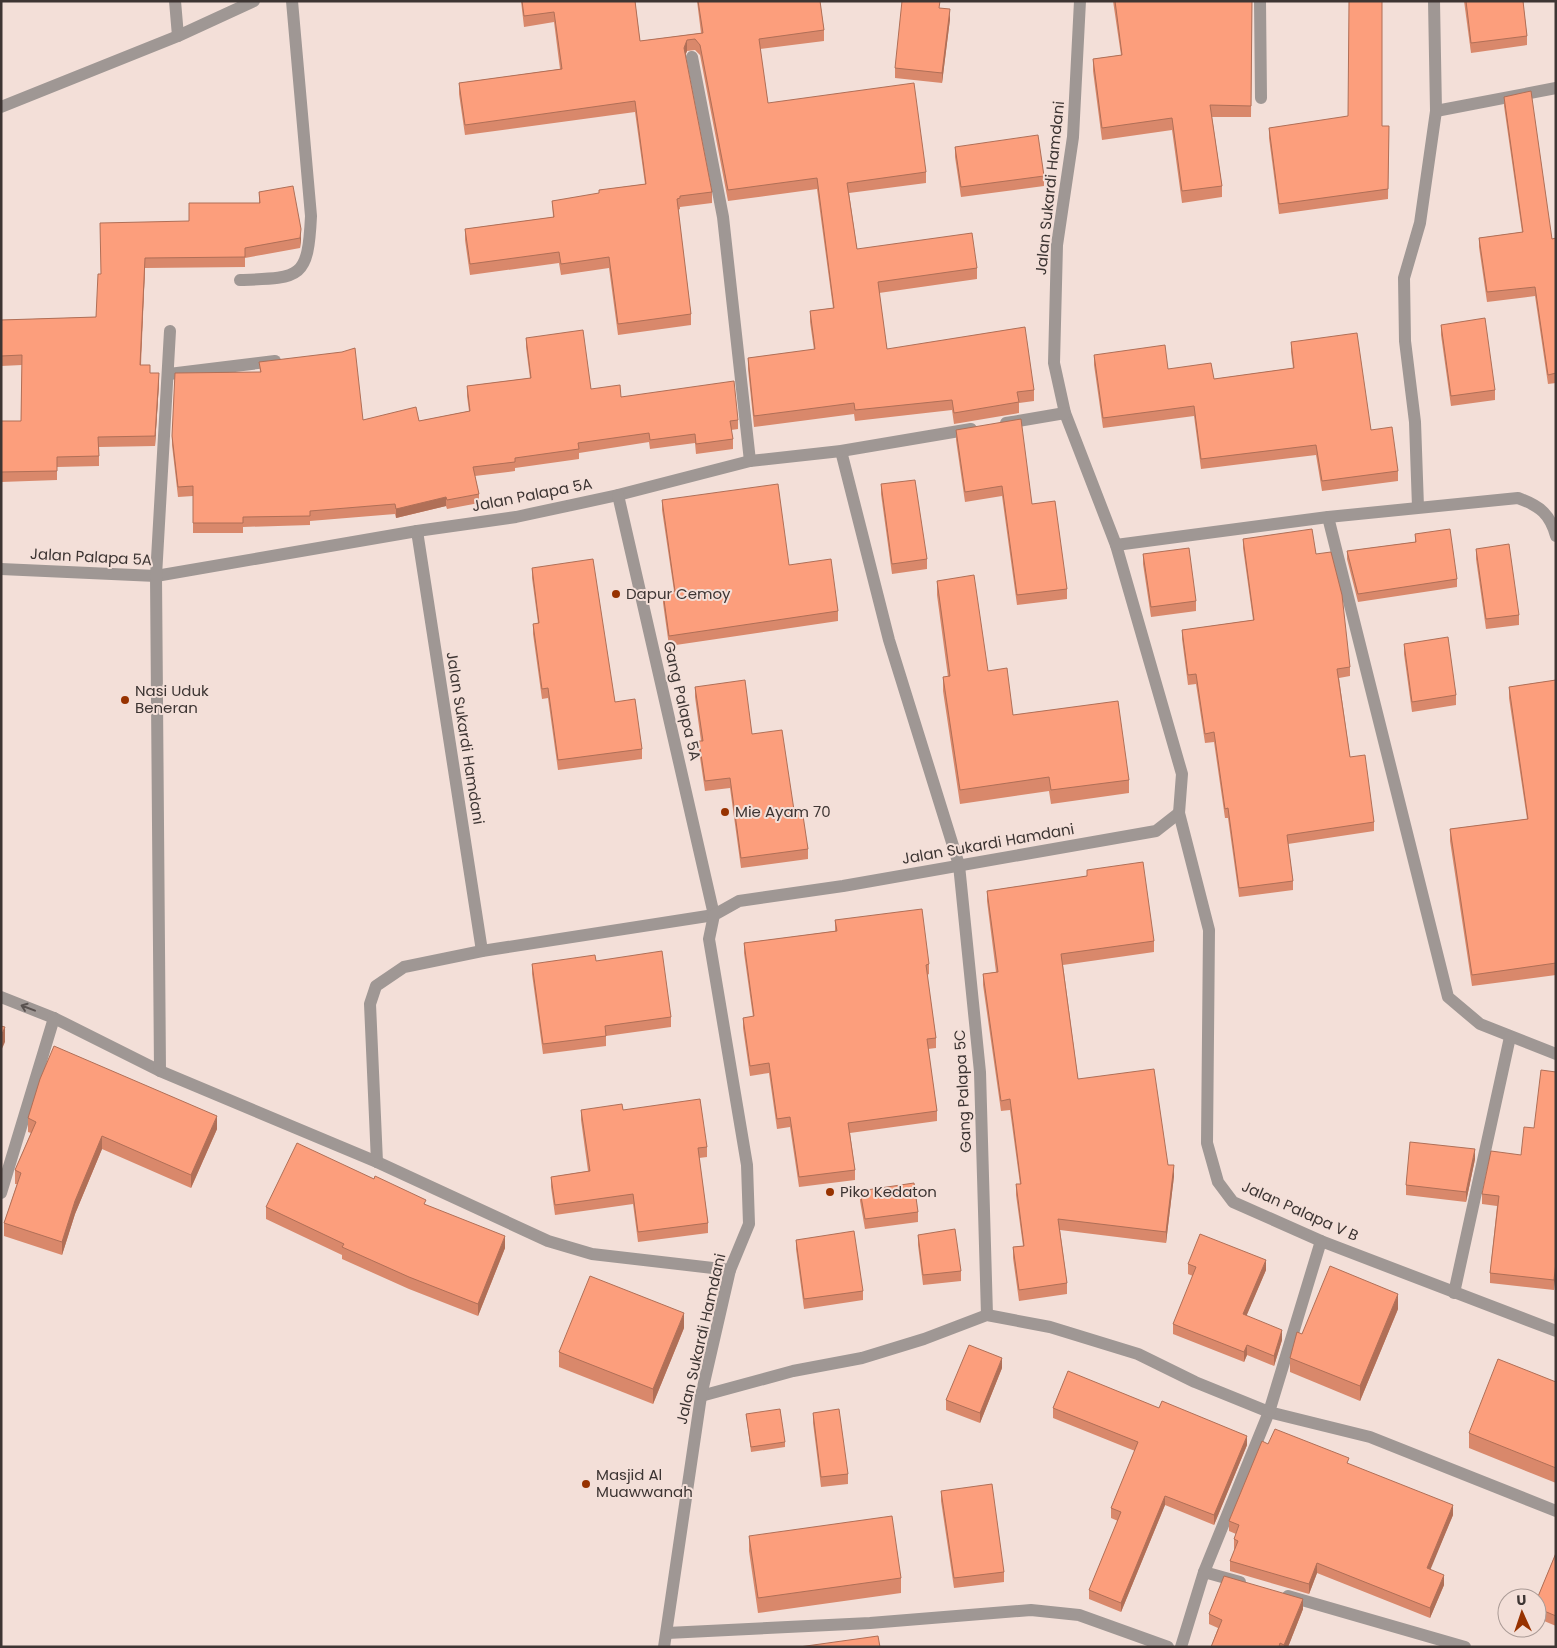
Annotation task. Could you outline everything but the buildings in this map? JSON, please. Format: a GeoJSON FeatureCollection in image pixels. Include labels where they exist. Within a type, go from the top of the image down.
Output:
{"type":"FeatureCollection","features":[{"type":"Feature","properties":{"kind":"street"},"geometry":{"type":"LineString","coordinates":[[175,1],[178,36]]}},
{"type":"Feature","properties":{"kind":"street"},"geometry":{"type":"LineString","coordinates":[[1,107],[178,36],[254,1]]}},
{"type":"Feature","properties":{"kind":"street"},"geometry":{"type":"LineString","coordinates":[[240,280],[291,276],[303,266],[309,248],[311,216],[292,1]]}},
{"type":"Feature","properties":{"kind":"street","name":"Jalan Sukardi Hamdani"},"geometry":{"type":"LineString","coordinates":[[664,1647],[701,1396],[730,1270],[749,1224],[747,1165],[709,939],[714,915],[739,901],[1156,831],[1179,813],[1182,774],[1116,545],[1065,414],[1054,364],[1057,245],[1073,137],[1080,1]]}},
{"type":"Feature","properties":{"kind":"street"},"geometry":{"type":"LineString","coordinates":[[1260,1],[1261,98]]}},
{"type":"Feature","properties":{"kind":"street"},"geometry":{"type":"LineString","coordinates":[[1418,507],[1415,422],[1405,341],[1404,278],[1420,223],[1436,111],[1434,1]]}},
{"type":"Feature","properties":{"kind":"street"},"geometry":{"type":"LineString","coordinates":[[692,57],[723,217],[750,461]]}},
{"type":"Feature","properties":{"kind":"street"},"geometry":{"type":"LineString","coordinates":[[1436,111],[1556,88]]}},
{"type":"Feature","properties":{"kind":"street"},"geometry":{"type":"LineString","coordinates":[[160,1072],[156,576],[170,332]]}},
{"type":"Feature","properties":{"kind":"street"},"geometry":{"type":"LineString","coordinates":[[168,374],[284,360]]}},
{"type":"Feature","properties":{"kind":"street","name":"Jalan Palapa 5A"},"geometry":{"type":"LineString","coordinates":[[1,569],[156,576],[417,531],[516,517],[618,495],[750,461],[841,451],[1065,414]]}},
{"type":"Feature","properties":{"kind":"street","name":"Gang Palapa 5C"},"geometry":{"type":"LineString","coordinates":[[841,451],[889,640],[959,865],[980,1072],[987,1315]]}},
{"type":"Feature","properties":{"kind":"street","name":"Gang Palapa 5A"},"geometry":{"type":"LineString","coordinates":[[618,495],[714,915]]}},
{"type":"Feature","properties":{"kind":"street"},"geometry":{"type":"LineString","coordinates":[[1116,545],[1328,517],[1518,498],[1535,504],[1545,512],[1556,536]]}},
{"type":"Feature","properties":{"kind":"street"},"geometry":{"type":"LineString","coordinates":[[1328,517],[1448,997],[1480,1024],[1556,1054]]}},
{"type":"Feature","properties":{"kind":"street","name":"Jalan Sukardi Hamdani"},"geometry":{"type":"LineString","coordinates":[[417,531],[482,951]]}},
{"type":"Feature","properties":{"kind":"street","name":"Jalan Palapa V B"},"geometry":{"type":"LineString","coordinates":[[1179,813],[1209,930],[1207,1143],[1218,1182],[1233,1202],[1321,1241],[1454,1293],[1556,1330]]}},
{"type":"Feature","properties":{"kind":"street"},"geometry":{"type":"LineString","coordinates":[[377,1162],[370,1004],[376,986],[404,967],[482,951],[714,915]]}},
{"type":"Feature","properties":{"kind":"street"},"geometry":{"type":"LineString","coordinates":[[1,998],[54,1018],[160,1072],[377,1162],[548,1241],[592,1254],[730,1270]]}},
{"type":"Feature","properties":{"kind":"street"},"geometry":{"type":"LineString","coordinates":[[1,1193],[54,1018]]}},
{"type":"Feature","properties":{"kind":"street"},"geometry":{"type":"LineString","coordinates":[[1454,1293],[1510,1036]]}},
{"type":"Feature","properties":{"kind":"street"},"geometry":{"type":"LineString","coordinates":[[1181,1647],[1204,1572],[1269,1412],[1321,1241]]}},
{"type":"Feature","properties":{"kind":"street"},"geometry":{"type":"LineString","coordinates":[[701,1396],[793,1371],[862,1358],[924,1339],[987,1315],[1050,1327],[1138,1354],[1195,1382],[1269,1412],[1370,1438],[1556,1511]]}},
{"type":"Feature","properties":{"kind":"street"},"geometry":{"type":"LineString","coordinates":[[1204,1572],[1251,1586]]}},
{"type":"Feature","properties":{"kind":"street"},"geometry":{"type":"LineString","coordinates":[[1280,1594],[1464,1647]]}},
{"type":"Feature","properties":{"kind":"street"},"geometry":{"type":"LineString","coordinates":[[667,1633],[870,1623],[1031,1610],[1079,1615],[1168,1647]]}},
{"type":"Feature","properties":{"kind":"place","name":"Dapur Cemoy"},"geometry":{"type":"Point","coordinates":[616,594]}},
{"type":"Feature","properties":{"kind":"place","name":"Nasi Uduk Beneran"},"geometry":{"type":"Point","coordinates":[125,700]}},
{"type":"Feature","properties":{"kind":"place","name":"Mie Ayam 70"},"geometry":{"type":"Point","coordinates":[725,812]}},
{"type":"Feature","properties":{"kind":"place","name":"Piko Kedaton"},"geometry":{"type":"Point","coordinates":[830,1192]}},
{"type":"Feature","properties":{"kind":"place","name":"Masjid Al Muawwanah"},"geometry":{"type":"Point","coordinates":[586,1484]}}]}
